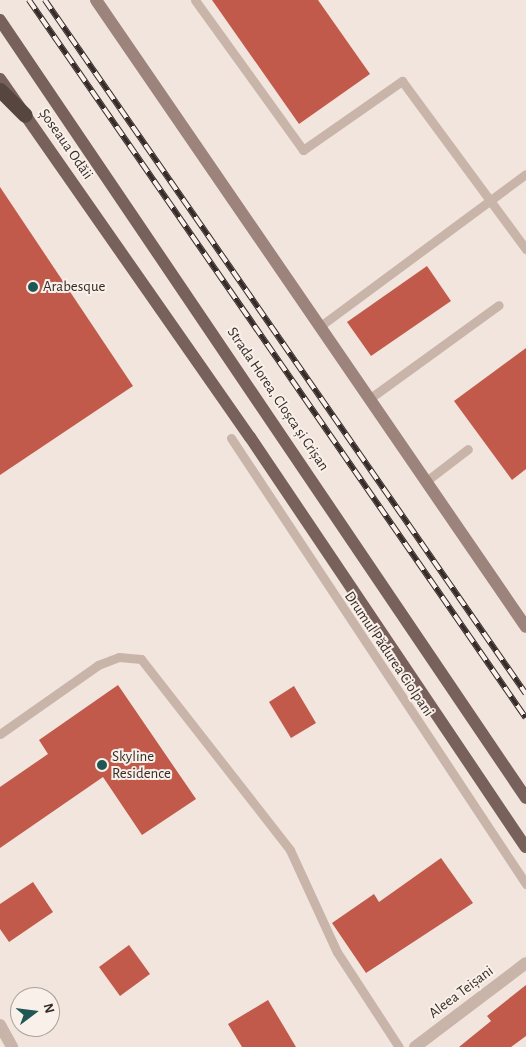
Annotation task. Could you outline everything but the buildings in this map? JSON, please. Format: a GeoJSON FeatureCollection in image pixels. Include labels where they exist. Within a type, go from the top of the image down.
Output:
{"type":"FeatureCollection","features":[{"type":"Feature","properties":{"kind":"highway"},"geometry":{"type":"LineString","coordinates":[[0,90],[25,115]]}},
{"type":"Feature","properties":{"kind":"main road","name":"Strada Horea, Cloșca și Crișan"},"geometry":{"type":"LineString","coordinates":[[0,20],[526,798]]}},
{"type":"Feature","properties":{"kind":"main road","name":"Șoseaua Odăii"},"geometry":{"type":"LineString","coordinates":[[0,79],[250,437],[526,847]]}},
{"type":"Feature","properties":{"kind":"street"},"geometry":{"type":"LineString","coordinates":[[96,0],[526,626]]}},
{"type":"Feature","properties":{"kind":"street","name":"Aleea Teișani"},"geometry":{"type":"LineString","coordinates":[[415,1047],[526,962]]}},
{"type":"Feature","properties":{"kind":"street"},"geometry":{"type":"LineString","coordinates":[[0,1025],[12,1047]]}},
{"type":"Feature","properties":{"kind":"lane"},"geometry":{"type":"LineString","coordinates":[[195,0],[303,150],[402,81],[526,249]]}},
{"type":"Feature","properties":{"kind":"lane"},"geometry":{"type":"LineString","coordinates":[[319,327],[526,174]]}},
{"type":"Feature","properties":{"kind":"lane"},"geometry":{"type":"LineString","coordinates":[[369,399],[499,306]]}},
{"type":"Feature","properties":{"kind":"lane","name":"Drumul Pădurea Ciolpani"},"geometry":{"type":"LineString","coordinates":[[231,438],[526,884]]}},
{"type":"Feature","properties":{"kind":"lane"},"geometry":{"type":"LineString","coordinates":[[426,482],[468,449]]}},
{"type":"Feature","properties":{"kind":"lane"},"geometry":{"type":"LineString","coordinates":[[0,734],[98,665],[119,657],[141,660],[290,850],[337,952],[399,1047]]}},
{"type":"Feature","properties":{"kind":"railway"},"geometry":{"type":"LineString","coordinates":[[29,0],[526,718]]}},
{"type":"Feature","properties":{"kind":"railway"},"geometry":{"type":"LineString","coordinates":[[45,0],[526,694]]}},
{"type":"Feature","properties":{"kind":"place","name":"Arabesque"},"geometry":{"type":"Point","coordinates":[33,287]}},
{"type":"Feature","properties":{"kind":"place","name":"Skyline Residence"},"geometry":{"type":"Point","coordinates":[102,765]}}]}
